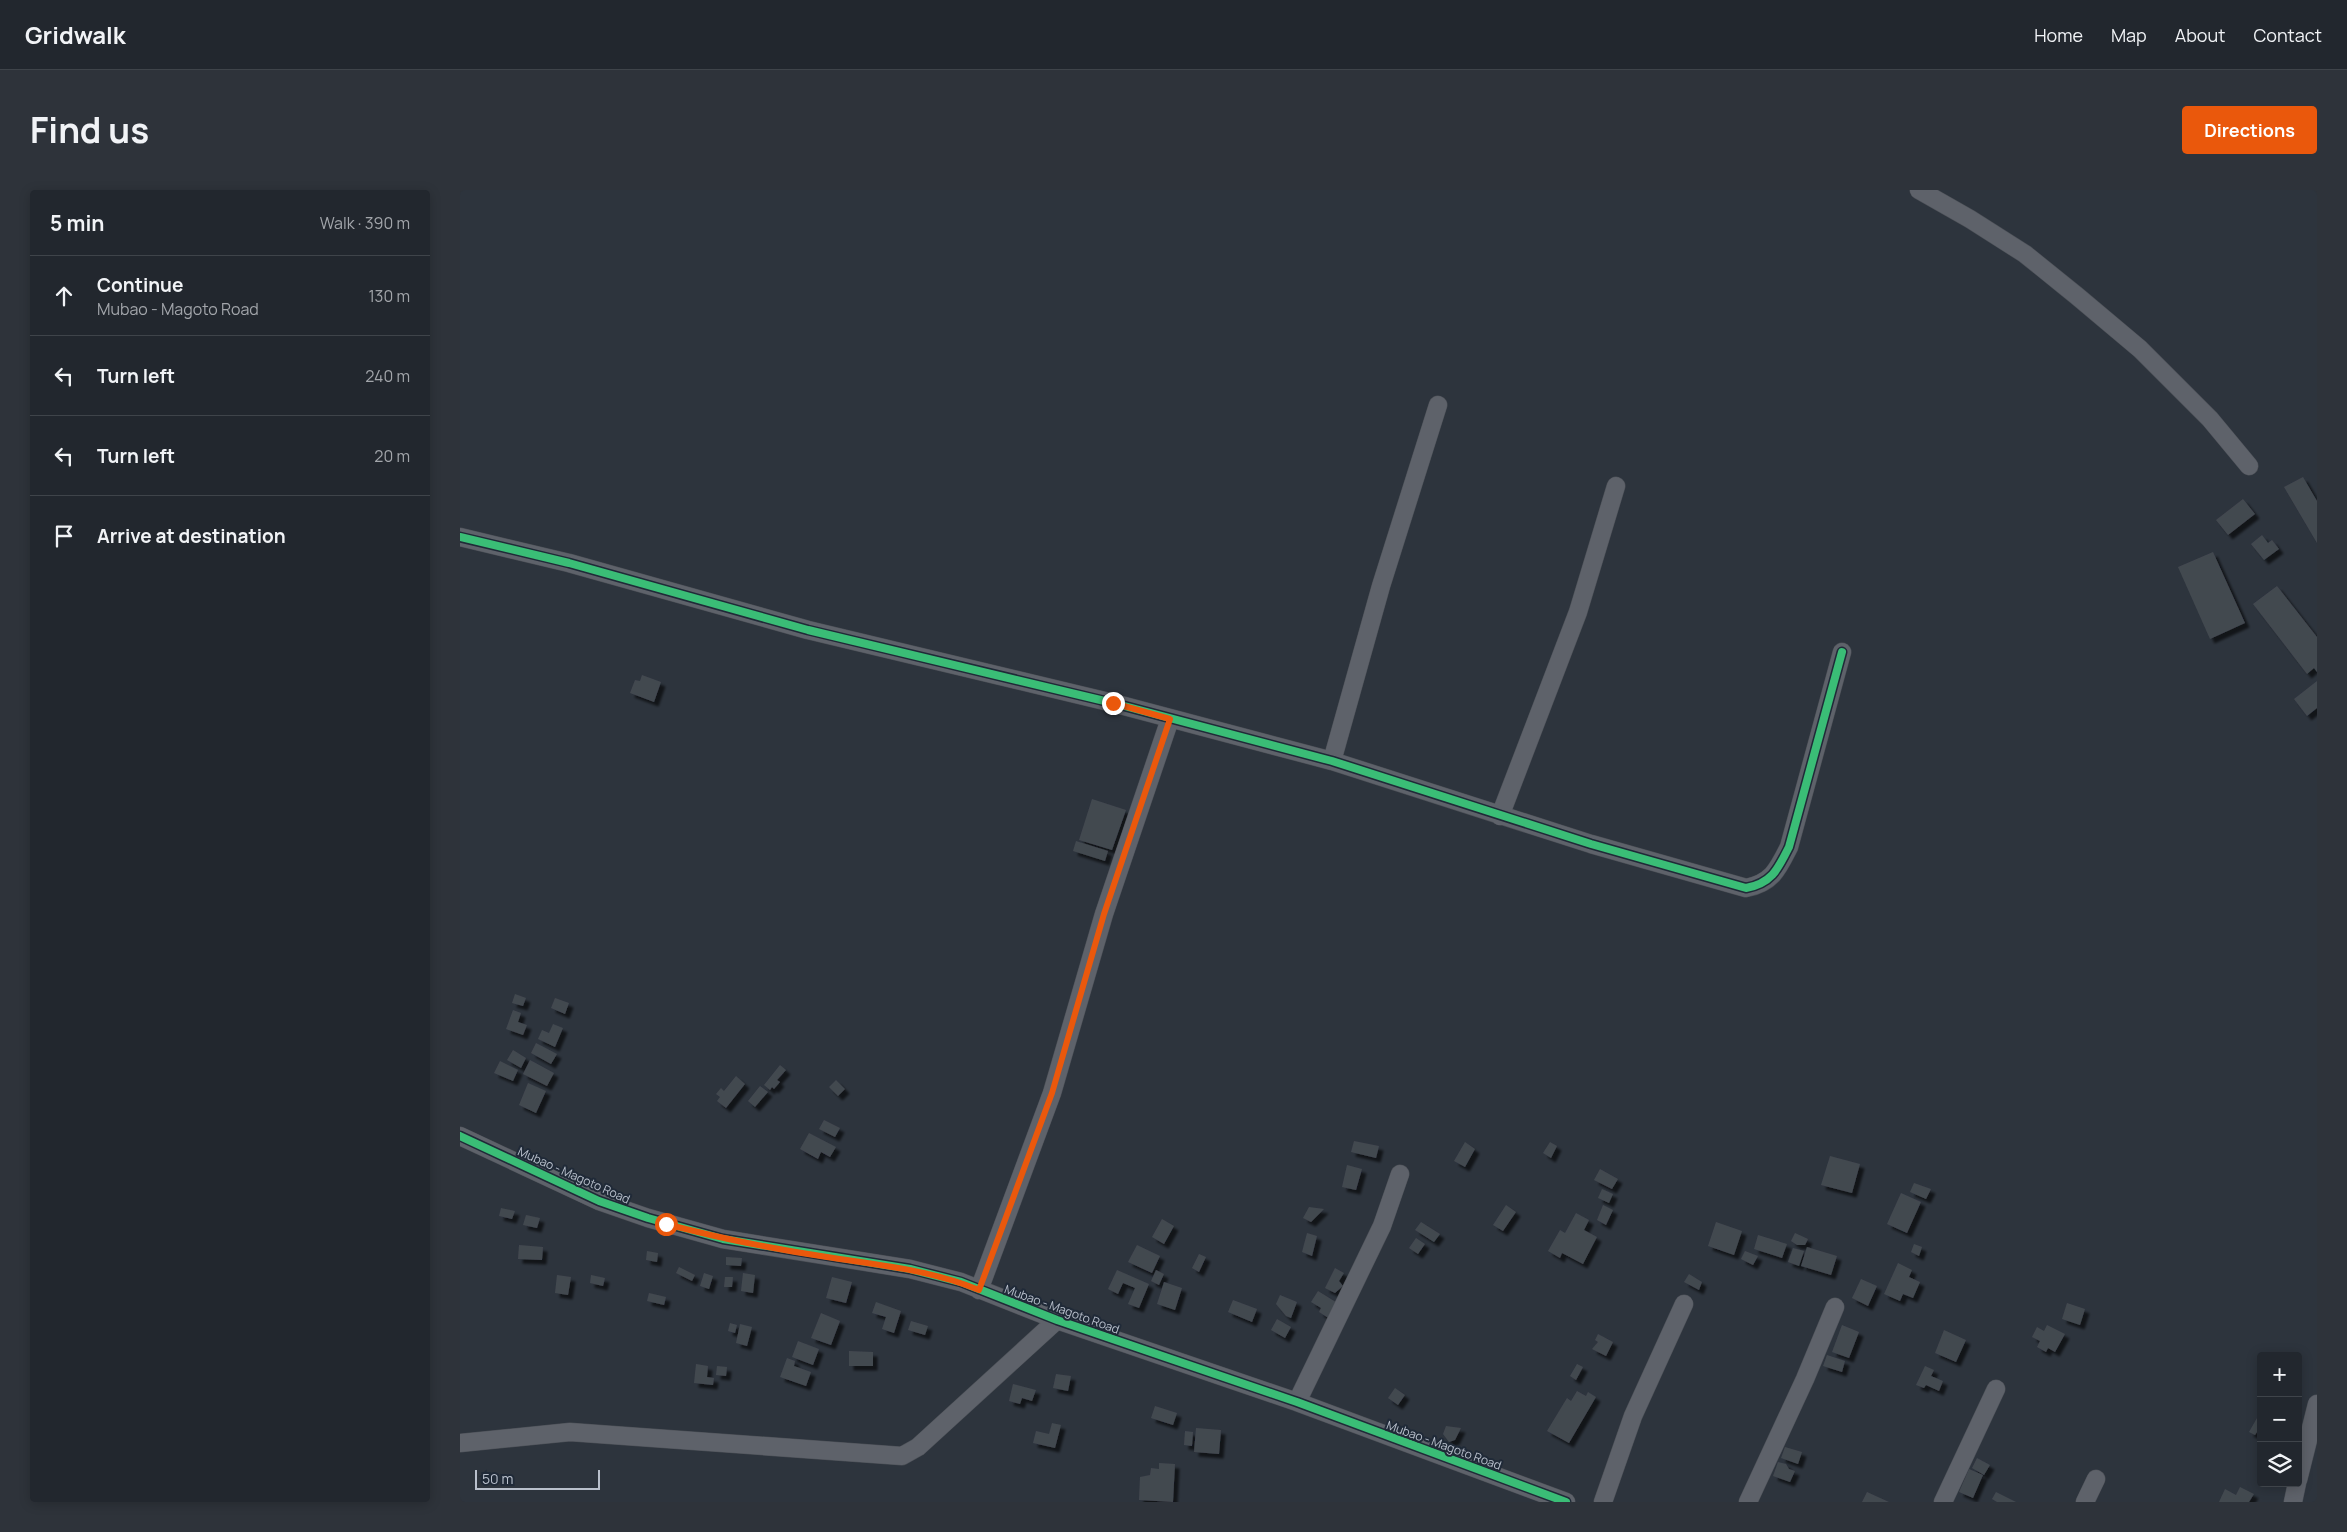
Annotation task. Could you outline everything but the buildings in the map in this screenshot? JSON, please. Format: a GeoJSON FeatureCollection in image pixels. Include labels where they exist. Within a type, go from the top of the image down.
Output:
{"type":"FeatureCollection","features":[{"type":"Feature","properties":{"kind":"street"},"geometry":{"type":"LineString","coordinates":[[1919,190],[1970,219],[2025,254],[2077,296],[2140,349],[2203,412],[2248,466]]}},
{"type":"Feature","properties":{"kind":"street"},"geometry":{"type":"LineString","coordinates":[[1332,761],[1381,586],[1438,405]]}},
{"type":"Feature","properties":{"kind":"street"},"geometry":{"type":"LineString","coordinates":[[1500,816],[1578,612],[1616,486]]}},
{"type":"Feature","properties":{"kind":"street"},"geometry":{"type":"LineString","coordinates":[[460,537],[569,563],[808,630],[916,654],[1332,761],[1500,816],[1720,882],[1746,888],[1769,880],[1780,866],[1789,847],[1842,652]]}},
{"type":"Feature","properties":{"kind":"street"},"geometry":{"type":"LineString","coordinates":[[979,1290],[1052,1093],[1104,914],[1170,719]]}},
{"type":"Feature","properties":{"kind":"street","name":"Mubao - Magoto Road"},"geometry":{"type":"LineString","coordinates":[[460,1136],[599,1201],[666,1224],[723,1239],[910,1269],[961,1282],[1057,1320],[1297,1402],[1566,1502]]}},
{"type":"Feature","properties":{"kind":"street"},"geometry":{"type":"LineString","coordinates":[[1297,1402],[1382,1226],[1400,1174]]}},
{"type":"Feature","properties":{"kind":"street"},"geometry":{"type":"LineString","coordinates":[[1603,1502],[1633,1416],[1684,1304]]}},
{"type":"Feature","properties":{"kind":"street"},"geometry":{"type":"LineString","coordinates":[[1748,1502],[1835,1308]]}},
{"type":"Feature","properties":{"kind":"street"},"geometry":{"type":"LineString","coordinates":[[460,1443],[570,1432],[902,1456],[918,1447],[1057,1320]]}},
{"type":"Feature","properties":{"kind":"street"},"geometry":{"type":"LineString","coordinates":[[1943,1502],[1996,1389]]}},
{"type":"Feature","properties":{"kind":"street"},"geometry":{"type":"LineString","coordinates":[[2302,1470],[2314,1434],[2317,1404]]}},
{"type":"Feature","properties":{"kind":"street"},"geometry":{"type":"LineString","coordinates":[[2085,1502],[2096,1479]]}},
{"type":"Feature","properties":{"kind":"street"},"geometry":{"type":"LineString","coordinates":[[2293,1502],[2297,1487]]}},
{"type":"Feature","properties":{"kind":"cycle path"},"geometry":{"type":"LineString","coordinates":[[460,537],[569,563],[808,630],[1113,703],[1332,761],[1591,844],[1746,888],[1755,886],[1768,879],[1781,862],[1789,847],[1842,652]]}},
{"type":"Feature","properties":{"kind":"cycle path"},"geometry":{"type":"LineString","coordinates":[[460,1136],[599,1201],[648,1218],[723,1239],[910,1269],[961,1282],[1057,1320],[1297,1402],[1566,1502]]}},
{"type":"Feature","properties":{"kind":"route"},"geometry":{"type":"LineString","coordinates":[[666,1224],[723,1239],[825,1257],[910,1269],[961,1282],[979,1290],[1052,1093],[1104,914],[1170,719],[1113,703]]}}]}
